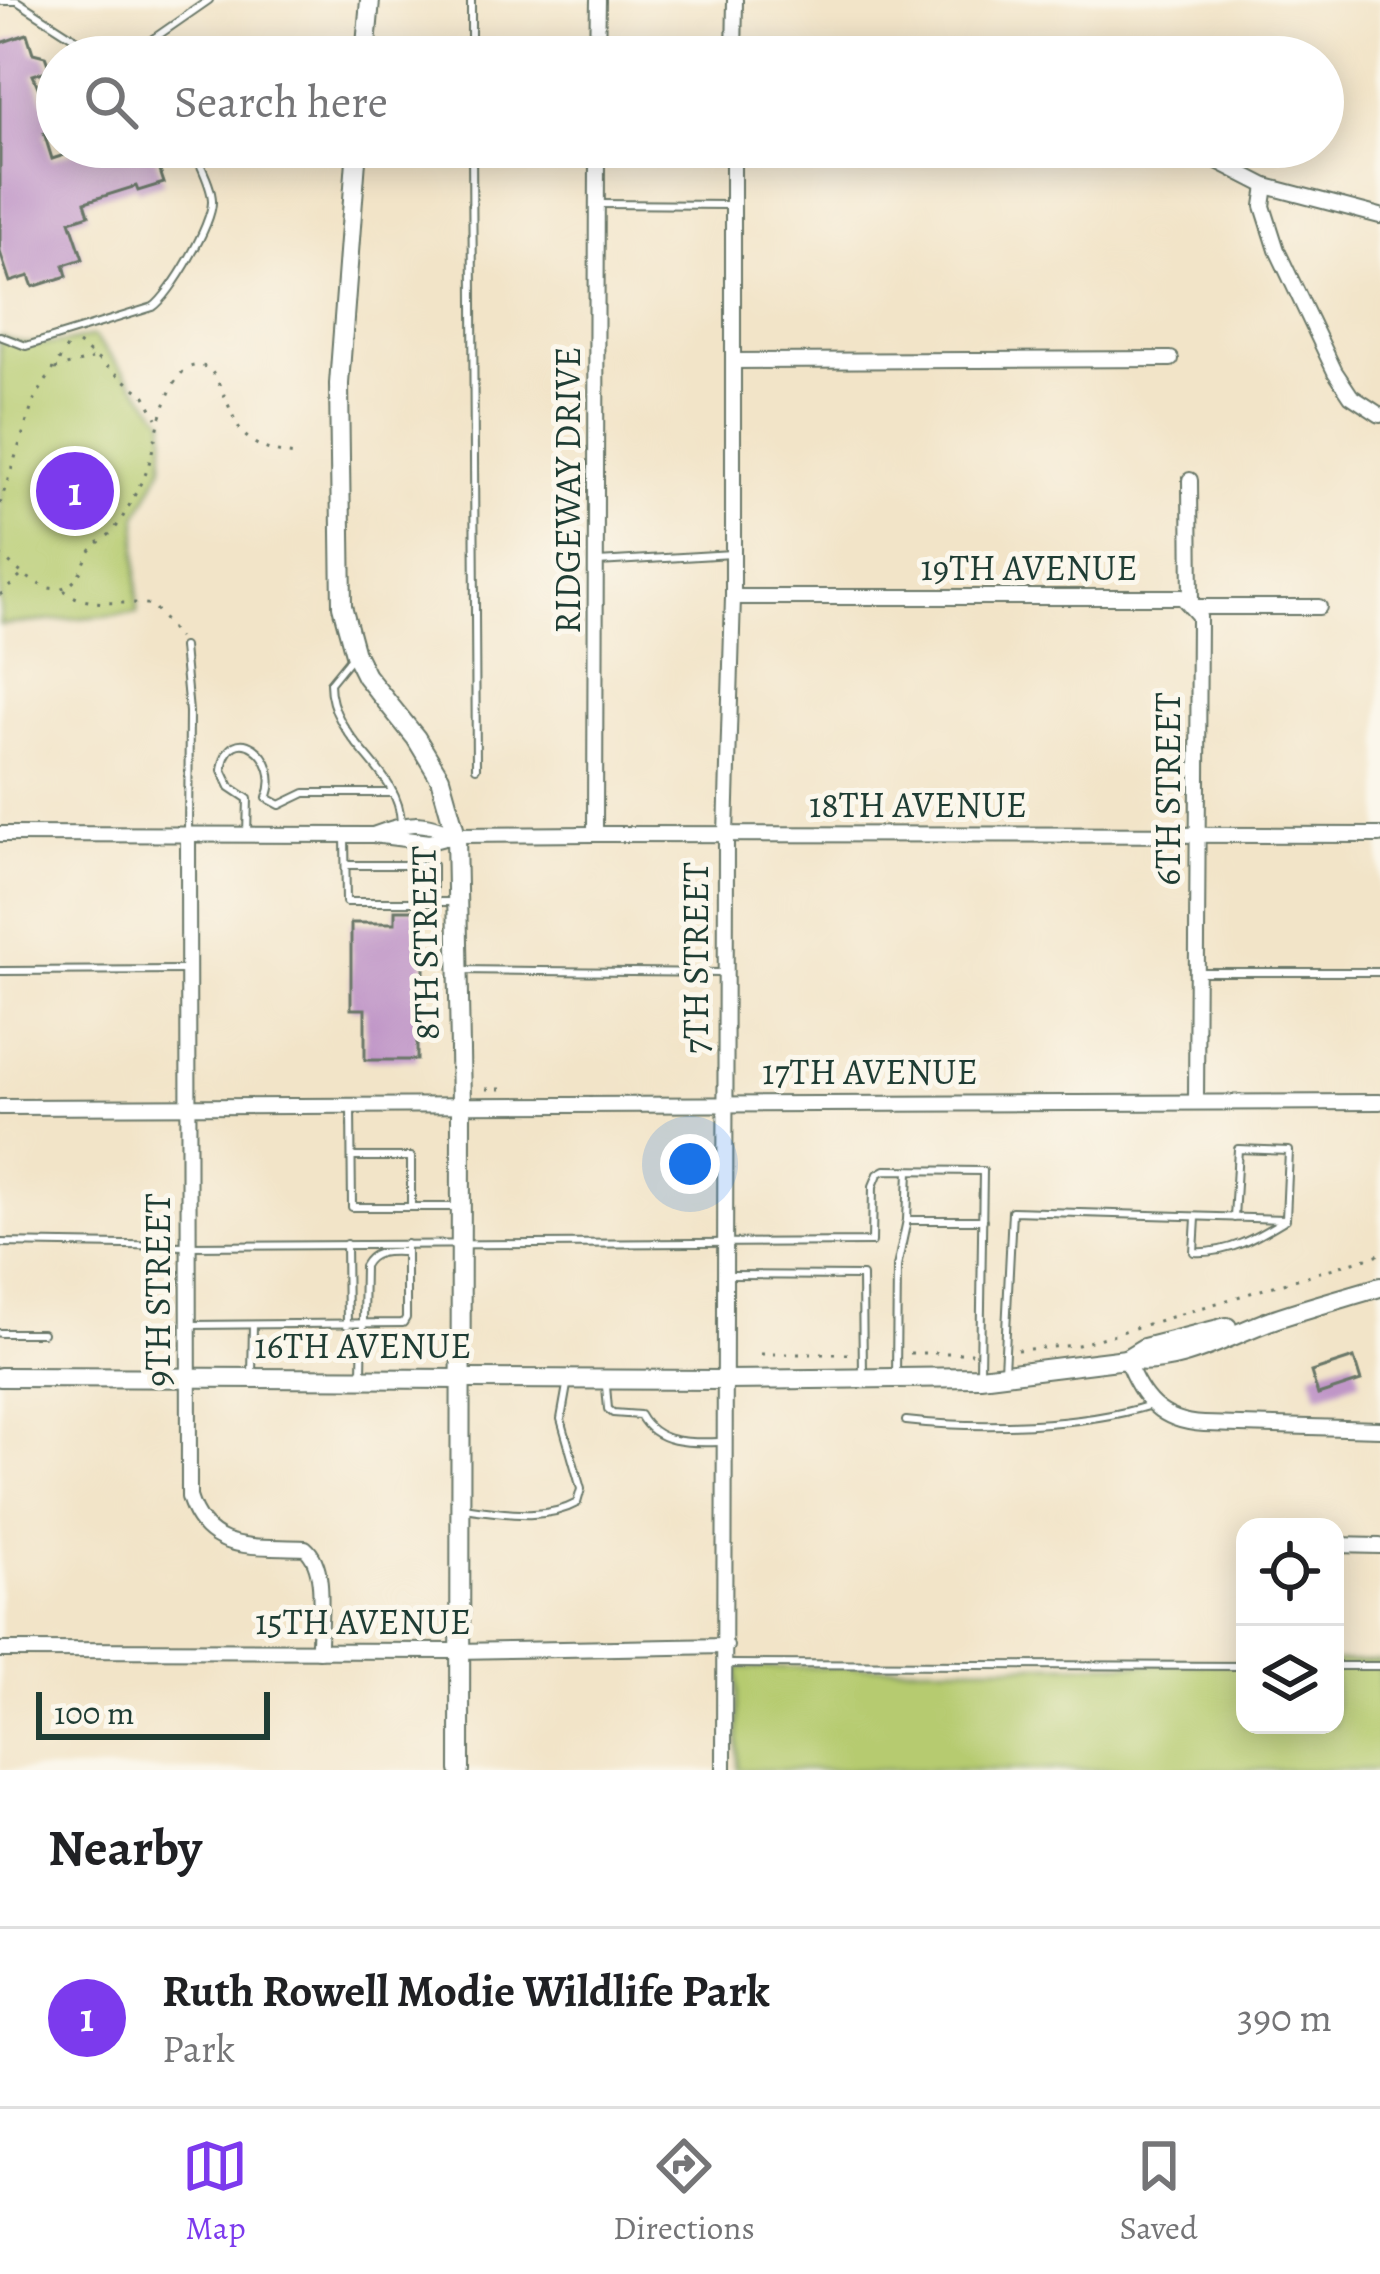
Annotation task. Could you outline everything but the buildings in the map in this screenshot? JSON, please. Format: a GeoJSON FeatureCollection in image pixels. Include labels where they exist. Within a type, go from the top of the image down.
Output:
{"type":"FeatureCollection","features":[{"type":"Feature","properties":{"kind":"main road"},"geometry":{"type":"LineString","coordinates":[[367,36],[370,0]]}},
{"type":"Feature","properties":{"kind":"main road","name":"8TH STREET"},"geometry":{"type":"LineString","coordinates":[[355,168],[339,384],[339,584],[355,653],[376,691],[434,766],[456,836],[461,1104],[460,1770]]}},
{"type":"Feature","properties":{"kind":"main road","name":"16TH AVENUE"},"geometry":{"type":"LineString","coordinates":[[0,1377],[980,1377],[1126,1360],[1144,1348],[1196,1333],[1279,1317],[1380,1287]]}},
{"type":"Feature","properties":{"kind":"street"},"geometry":{"type":"LineString","coordinates":[[597,36],[598,0]]}},
{"type":"Feature","properties":{"kind":"street"},"geometry":{"type":"LineString","coordinates":[[734,36],[735,0]]}},
{"type":"Feature","properties":{"kind":"street","name":"RIDGEWAY DRIVE"},"geometry":{"type":"LineString","coordinates":[[596,834],[597,168]]}},
{"type":"Feature","properties":{"kind":"street","name":"7TH STREET"},"geometry":{"type":"LineString","coordinates":[[724,1770],[724,1102],[733,597],[733,168]]}},
{"type":"Feature","properties":{"kind":"street"},"geometry":{"type":"LineString","coordinates":[[1231,168],[1266,186],[1380,216]]}},
{"type":"Feature","properties":{"kind":"street"},"geometry":{"type":"LineString","coordinates":[[1266,186],[1263,206],[1277,250],[1335,372],[1351,396],[1380,415]]}},
{"type":"Feature","properties":{"kind":"street"},"geometry":{"type":"LineString","coordinates":[[734,361],[1172,359]]}},
{"type":"Feature","properties":{"kind":"street","name":"6TH STREET"},"geometry":{"type":"LineString","coordinates":[[1190,481],[1191,607],[1199,616],[1196,1101]]}},
{"type":"Feature","properties":{"kind":"street","name":"19TH AVENUE"},"geometry":{"type":"LineString","coordinates":[[733,597],[1182,596],[1191,607],[1319,607]]}},
{"type":"Feature","properties":{"kind":"street","name":"18TH AVENUE"},"geometry":{"type":"LineString","coordinates":[[373,835],[401,824],[427,823],[456,836]]}},
{"type":"Feature","properties":{"kind":"street","name":"18TH AVENUE"},"geometry":{"type":"LineString","coordinates":[[0,834],[373,835],[429,842],[456,836],[596,834],[1380,835]]}},
{"type":"Feature","properties":{"kind":"street","name":"9TH STREET"},"geometry":{"type":"LineString","coordinates":[[188,834],[189,1497],[203,1528],[224,1542],[305,1548],[313,1555],[318,1569],[319,1652]]}},
{"type":"Feature","properties":{"kind":"street","name":"17TH AVENUE"},"geometry":{"type":"LineString","coordinates":[[0,1107],[1380,1102]]}},
{"type":"Feature","properties":{"kind":"street"},"geometry":{"type":"LineString","coordinates":[[1126,1360],[1151,1405],[1191,1424],[1380,1429]]}},
{"type":"Feature","properties":{"kind":"street"},"geometry":{"type":"LineString","coordinates":[[1344,1545],[1380,1546]]}},
{"type":"Feature","properties":{"kind":"street","name":"15TH AVENUE"},"geometry":{"type":"LineString","coordinates":[[0,1649],[319,1652],[726,1646]]}},
{"type":"Feature","properties":{"kind":"lane"},"geometry":{"type":"LineString","coordinates":[[157,36],[209,0]]}},
{"type":"Feature","properties":{"kind":"lane"},"geometry":{"type":"LineString","coordinates":[[471,0],[471,36]]}},
{"type":"Feature","properties":{"kind":"lane"},"geometry":{"type":"LineString","coordinates":[[0,1],[17,1],[71,36]]}},
{"type":"Feature","properties":{"kind":"lane"},"geometry":{"type":"LineString","coordinates":[[0,336],[26,346],[153,308],[165,300],[204,227],[212,201],[200,168]]}},
{"type":"Feature","properties":{"kind":"lane"},"geometry":{"type":"LineString","coordinates":[[472,168],[476,768]]}},
{"type":"Feature","properties":{"kind":"lane"},"geometry":{"type":"LineString","coordinates":[[597,204],[733,205]]}},
{"type":"Feature","properties":{"kind":"lane"},"geometry":{"type":"LineString","coordinates":[[598,562],[733,554]]}},
{"type":"Feature","properties":{"kind":"lane"},"geometry":{"type":"LineString","coordinates":[[184,647],[189,712],[188,834]]}},
{"type":"Feature","properties":{"kind":"lane"},"geometry":{"type":"LineString","coordinates":[[355,653],[330,682],[334,712],[393,793],[401,824]]}},
{"type":"Feature","properties":{"kind":"lane"},"geometry":{"type":"LineString","coordinates":[[267,797],[272,784],[267,762],[255,748],[236,745],[226,752],[222,770],[230,787],[248,800],[267,797],[280,805],[305,793],[393,793]]}},
{"type":"Feature","properties":{"kind":"lane"},"geometry":{"type":"LineString","coordinates":[[247,834],[248,800]]}},
{"type":"Feature","properties":{"kind":"lane"},"geometry":{"type":"LineString","coordinates":[[345,835],[346,902],[458,902]]}},
{"type":"Feature","properties":{"kind":"lane"},"geometry":{"type":"LineString","coordinates":[[346,865],[433,865],[433,901]]}},
{"type":"Feature","properties":{"kind":"lane"},"geometry":{"type":"LineString","coordinates":[[0,971],[187,970]]}},
{"type":"Feature","properties":{"kind":"lane"},"geometry":{"type":"LineString","coordinates":[[459,970],[726,973]]}},
{"type":"Feature","properties":{"kind":"lane"},"geometry":{"type":"LineString","coordinates":[[1196,972],[1380,972]]}},
{"type":"Feature","properties":{"kind":"lane"},"geometry":{"type":"LineString","coordinates":[[351,1106],[352,1207],[461,1207]]}},
{"type":"Feature","properties":{"kind":"lane"},"geometry":{"type":"LineString","coordinates":[[1234,1218],[1238,1149],[1289,1151],[1286,1219]]}},
{"type":"Feature","properties":{"kind":"lane"},"geometry":{"type":"LineString","coordinates":[[352,1157],[411,1157],[411,1207]]}},
{"type":"Feature","properties":{"kind":"lane"},"geometry":{"type":"LineString","coordinates":[[896,1378],[897,1267],[908,1220],[909,1171]]}},
{"type":"Feature","properties":{"kind":"lane"},"geometry":{"type":"LineString","coordinates":[[362,1378],[362,1275],[367,1260],[381,1252],[460,1243],[872,1242],[873,1186],[878,1174],[909,1171],[983,1171],[980,1377]]}},
{"type":"Feature","properties":{"kind":"lane"},"geometry":{"type":"LineString","coordinates":[[1004,1375],[1012,1211],[1286,1219]]}},
{"type":"Feature","properties":{"kind":"lane"},"geometry":{"type":"LineString","coordinates":[[1196,1216],[1195,1252],[1207,1253],[1251,1240],[1286,1219]]}},
{"type":"Feature","properties":{"kind":"lane"},"geometry":{"type":"LineString","coordinates":[[908,1220],[983,1220]]}},
{"type":"Feature","properties":{"kind":"lane"},"geometry":{"type":"LineString","coordinates":[[0,1243],[406,1248]]}},
{"type":"Feature","properties":{"kind":"lane"},"geometry":{"type":"LineString","coordinates":[[346,1244],[347,1325]]}},
{"type":"Feature","properties":{"kind":"lane"},"geometry":{"type":"LineString","coordinates":[[187,1325],[403,1323],[406,1248]]}},
{"type":"Feature","properties":{"kind":"lane"},"geometry":{"type":"LineString","coordinates":[[726,1275],[862,1276],[863,1378]]}},
{"type":"Feature","properties":{"kind":"lane"},"geometry":{"type":"LineString","coordinates":[[252,1378],[253,1325]]}},
{"type":"Feature","properties":{"kind":"lane"},"geometry":{"type":"LineString","coordinates":[[0,1333],[42,1333]]}},
{"type":"Feature","properties":{"kind":"lane"},"geometry":{"type":"LineString","coordinates":[[458,1508],[540,1514],[578,1503],[580,1489],[561,1419],[568,1379]]}},
{"type":"Feature","properties":{"kind":"lane"},"geometry":{"type":"LineString","coordinates":[[605,1379],[608,1409],[613,1413],[640,1415],[670,1441],[725,1442]]}},
{"type":"Feature","properties":{"kind":"lane"},"geometry":{"type":"LineString","coordinates":[[906,1421],[1017,1424],[1124,1414],[1151,1405]]}},
{"type":"Feature","properties":{"kind":"lane"},"geometry":{"type":"LineString","coordinates":[[725,1664],[1236,1666]]}},
{"type":"Feature","properties":{"kind":"lane"},"geometry":{"type":"LineString","coordinates":[[1344,1666],[1380,1666]]}},
{"type":"Feature","properties":{"kind":"path"},"geometry":{"type":"LineString","coordinates":[[0,505],[34,400],[72,340],[145,395],[158,419]]}},
{"type":"Feature","properties":{"kind":"path"},"geometry":{"type":"LineString","coordinates":[[54,369],[94,358]]}},
{"type":"Feature","properties":{"kind":"path"},"geometry":{"type":"LineString","coordinates":[[1,554],[22,574],[48,588],[62,588],[76,580],[93,547],[116,530],[150,464],[158,419],[182,373],[201,364],[215,377],[240,433],[270,449],[297,455]]}},
{"type":"Feature","properties":{"kind":"path"},"geometry":{"type":"LineString","coordinates":[[0,595],[22,574]]}},
{"type":"Feature","properties":{"kind":"path"},"geometry":{"type":"LineString","coordinates":[[62,588],[93,602],[152,604],[184,647]]}},
{"type":"Feature","properties":{"kind":"path"},"geometry":{"type":"LineString","coordinates":[[1015,1351],[1078,1345],[1380,1254]]}},
{"type":"Feature","properties":{"kind":"green space"},"geometry":{"type":"Polygon","coordinates":[[[0,336],[46,344],[93,336],[165,420],[163,466],[137,516],[137,613],[0,625],[0,336]]]}},
{"type":"Feature","properties":{"kind":"green space"},"geometry":{"type":"Polygon","coordinates":[[[1380,1661],[1380,1770],[738,1770],[738,1668],[1236,1663],[1236,1734],[1344,1734],[1344,1662],[1380,1661]]]}},
{"type":"Feature","properties":{"kind":"place","name":"Ruth Rowell Modie Wildlife Park"},"geometry":{"type":"Point","coordinates":[75,491]}}]}
